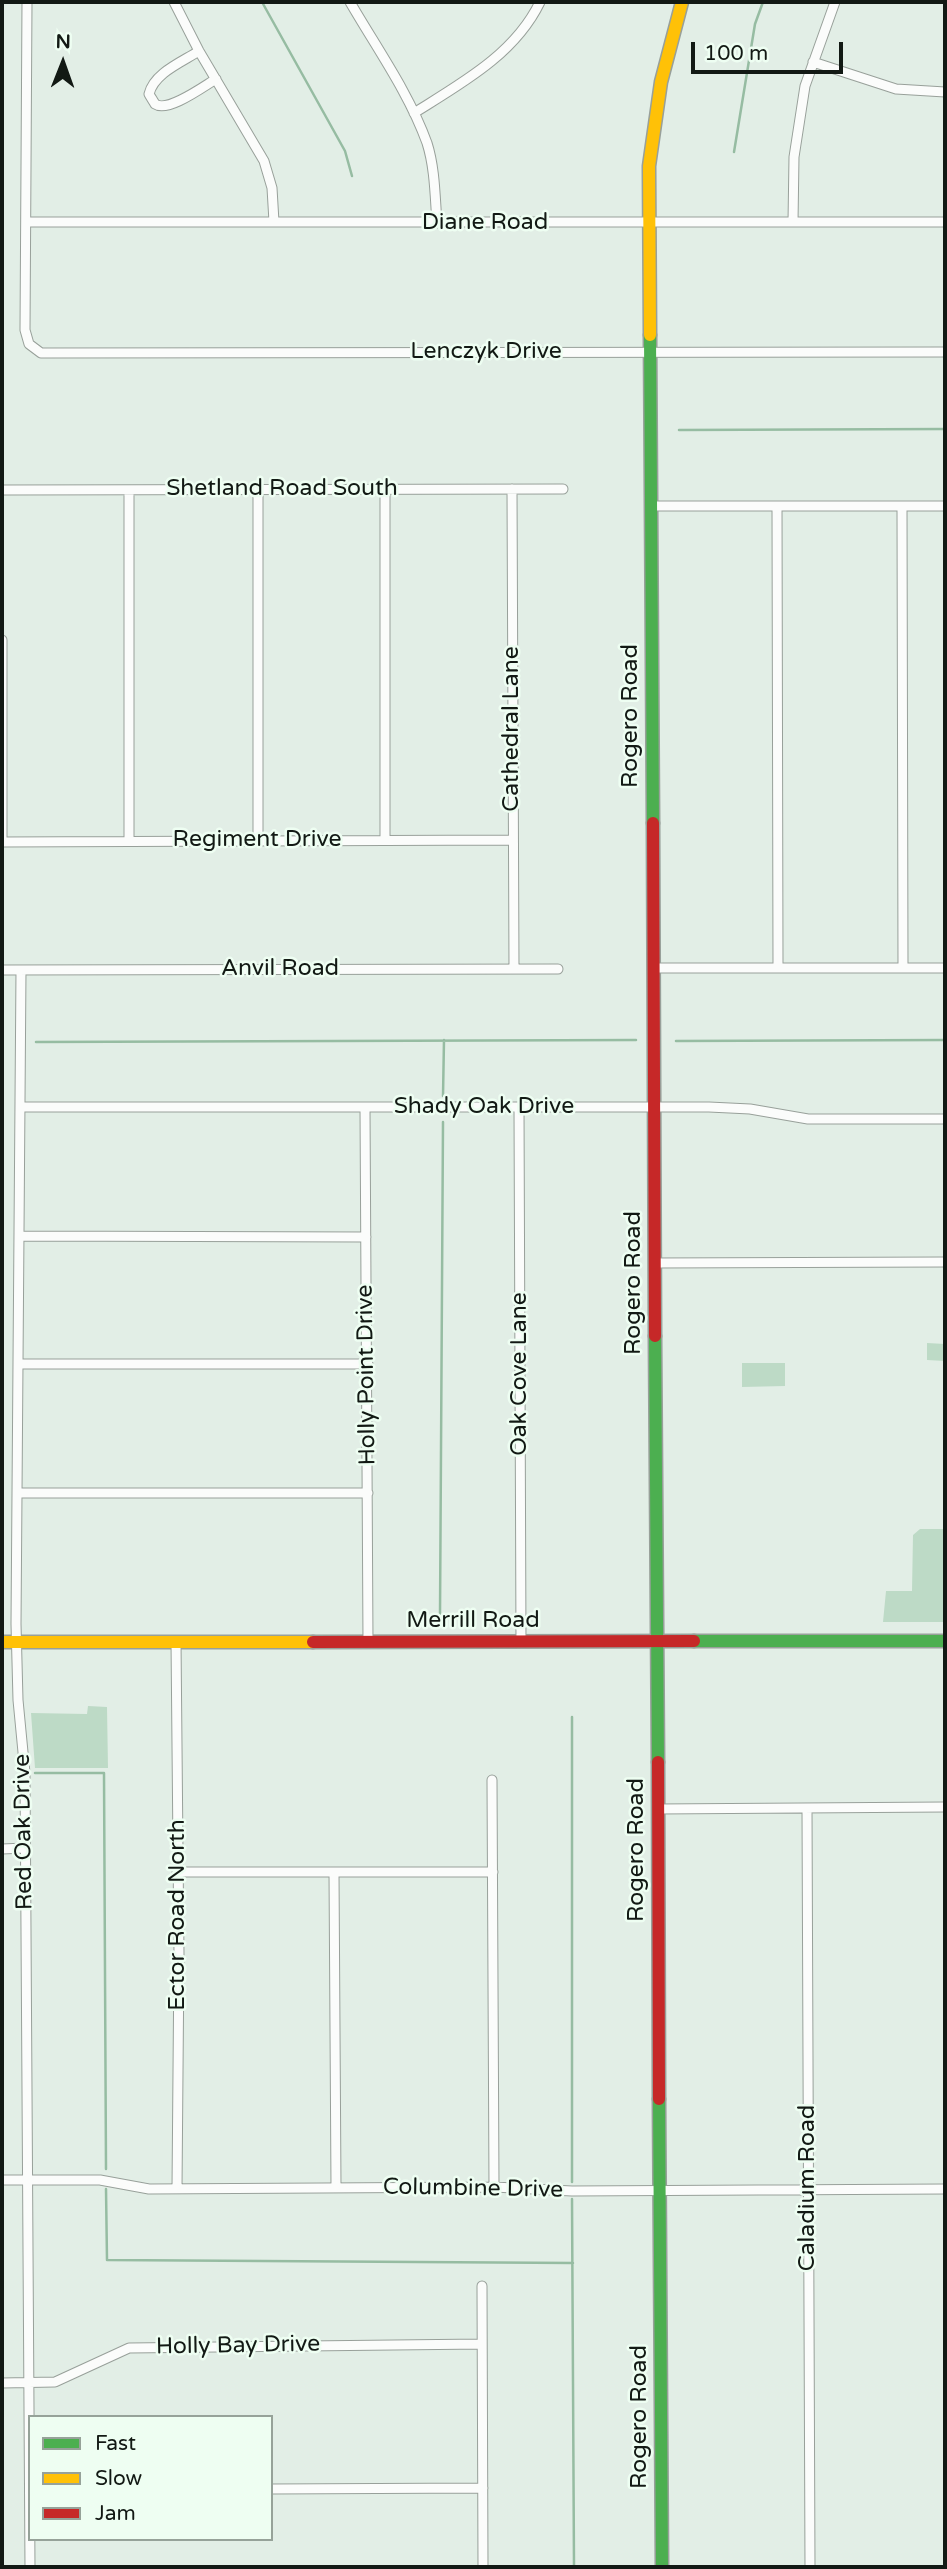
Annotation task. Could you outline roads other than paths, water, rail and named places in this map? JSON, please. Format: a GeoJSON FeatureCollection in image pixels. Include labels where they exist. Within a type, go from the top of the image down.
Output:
{"type":"FeatureCollection","features":[{"type":"Feature","properties":{"kind":"main road","name":"Rogero Road"},"geometry":{"type":"LineString","coordinates":[[662,2567],[649,166],[654,115],[663,69],[682,2]]}},
{"type":"Feature","properties":{"kind":"main road","name":"Merrill Road"},"geometry":{"type":"LineString","coordinates":[[2,1642],[945,1641]]}},
{"type":"Feature","properties":{"kind":"street"},"geometry":{"type":"LineString","coordinates":[[26,222],[27,2]]}},
{"type":"Feature","properties":{"kind":"street"},"geometry":{"type":"LineString","coordinates":[[174,2],[199,51],[264,161],[272,188],[274,222]]}},
{"type":"Feature","properties":{"kind":"street"},"geometry":{"type":"LineString","coordinates":[[350,2],[414,113],[428,145],[438,223]]}},
{"type":"Feature","properties":{"kind":"street"},"geometry":{"type":"LineString","coordinates":[[414,113],[472,77],[506,48],[535,13],[540,2]]}},
{"type":"Feature","properties":{"kind":"street"},"geometry":{"type":"LineString","coordinates":[[793,222],[794,156],[805,86],[835,2]]}},
{"type":"Feature","properties":{"kind":"street"},"geometry":{"type":"LineString","coordinates":[[199,51],[158,78],[151,86],[149,94],[155,103],[163,107],[216,79]]}},
{"type":"Feature","properties":{"kind":"street"},"geometry":{"type":"LineString","coordinates":[[813,62],[896,89],[945,92]]}},
{"type":"Feature","properties":{"kind":"street","name":"Diane Road"},"geometry":{"type":"LineString","coordinates":[[26,222],[945,222]]}},
{"type":"Feature","properties":{"kind":"street","name":"Lenczyk Drive"},"geometry":{"type":"LineString","coordinates":[[26,222],[25,330],[29,344],[41,352],[945,352]]}},
{"type":"Feature","properties":{"kind":"street"},"geometry":{"type":"LineString","coordinates":[[258,489],[258,841]]}},
{"type":"Feature","properties":{"kind":"street"},"geometry":{"type":"LineString","coordinates":[[385,489],[385,840]]}},
{"type":"Feature","properties":{"kind":"street","name":"Cathedral Lane"},"geometry":{"type":"LineString","coordinates":[[512,489],[514,969]]}},
{"type":"Feature","properties":{"kind":"street","name":"Shetland Road South"},"geometry":{"type":"LineString","coordinates":[[2,490],[563,489]]}},
{"type":"Feature","properties":{"kind":"street"},"geometry":{"type":"LineString","coordinates":[[128,490],[130,840]]}},
{"type":"Feature","properties":{"kind":"street"},"geometry":{"type":"LineString","coordinates":[[651,506],[945,506]]}},
{"type":"Feature","properties":{"kind":"street"},"geometry":{"type":"LineString","coordinates":[[777,506],[778,967]]}},
{"type":"Feature","properties":{"kind":"street"},"geometry":{"type":"LineString","coordinates":[[902,506],[903,968]]}},
{"type":"Feature","properties":{"kind":"street"},"geometry":{"type":"LineString","coordinates":[[2,640],[2,842]]}},
{"type":"Feature","properties":{"kind":"street","name":"Regiment Drive"},"geometry":{"type":"LineString","coordinates":[[2,842],[512,840]]}},
{"type":"Feature","properties":{"kind":"street"},"geometry":{"type":"LineString","coordinates":[[654,968],[945,968]]}},
{"type":"Feature","properties":{"kind":"street","name":"Anvil Road"},"geometry":{"type":"LineString","coordinates":[[2,970],[558,969]]}},
{"type":"Feature","properties":{"kind":"street","name":"Red Oak Drive"},"geometry":{"type":"LineString","coordinates":[[21,970],[16,1643],[25,1773],[29,2415]]}},
{"type":"Feature","properties":{"kind":"street","name":"Shady Oak Drive"},"geometry":{"type":"LineString","coordinates":[[21,1107],[654,1107],[750,1109],[808,1119],[945,1119]]}},
{"type":"Feature","properties":{"kind":"street","name":"Oak Cove Lane"},"geometry":{"type":"LineString","coordinates":[[519,1107],[521,1642]]}},
{"type":"Feature","properties":{"kind":"street","name":"Holly Point Drive"},"geometry":{"type":"LineString","coordinates":[[365,1108],[368,1642]]}},
{"type":"Feature","properties":{"kind":"street"},"geometry":{"type":"LineString","coordinates":[[19,1236],[366,1237]]}},
{"type":"Feature","properties":{"kind":"street"},"geometry":{"type":"LineString","coordinates":[[655,1263],[945,1262]]}},
{"type":"Feature","properties":{"kind":"street"},"geometry":{"type":"LineString","coordinates":[[19,1364],[368,1364]]}},
{"type":"Feature","properties":{"kind":"street"},"geometry":{"type":"LineString","coordinates":[[18,1493],[368,1493]]}},
{"type":"Feature","properties":{"kind":"street","name":"Ector Road North"},"geometry":{"type":"LineString","coordinates":[[176,1641],[179,1955],[177,2188]]}},
{"type":"Feature","properties":{"kind":"street"},"geometry":{"type":"LineString","coordinates":[[492,1780],[494,2186]]}},
{"type":"Feature","properties":{"kind":"street"},"geometry":{"type":"LineString","coordinates":[[658,1809],[945,1807]]}},
{"type":"Feature","properties":{"kind":"street","name":"Caladium Road"},"geometry":{"type":"LineString","coordinates":[[807,1808],[810,2567]]}},
{"type":"Feature","properties":{"kind":"street"},"geometry":{"type":"LineString","coordinates":[[2,1849],[25,1849]]}},
{"type":"Feature","properties":{"kind":"street"},"geometry":{"type":"LineString","coordinates":[[177,1872],[493,1872]]}},
{"type":"Feature","properties":{"kind":"street"},"geometry":{"type":"LineString","coordinates":[[334,1872],[336,2187]]}},
{"type":"Feature","properties":{"kind":"street","name":"Columbine Drive"},"geometry":{"type":"LineString","coordinates":[[2,2180],[100,2180],[149,2189],[494,2186],[572,2191],[945,2189]]}},
{"type":"Feature","properties":{"kind":"street"},"geometry":{"type":"LineString","coordinates":[[482,2286],[483,2567]]}},
{"type":"Feature","properties":{"kind":"street","name":"Holly Bay Drive"},"geometry":{"type":"LineString","coordinates":[[2,2383],[55,2382],[129,2348],[482,2344]]}},
{"type":"Feature","properties":{"kind":"street"},"geometry":{"type":"LineString","coordinates":[[273,2489],[482,2488]]}},
{"type":"Feature","properties":{"kind":"street","name":"Red Oak Drive"},"geometry":{"type":"LineString","coordinates":[[30,2541],[30,2567]]}},
{"type":"Feature","properties":{"kind":"waterway"},"geometry":{"type":"LineString","coordinates":[[262,2],[345,151],[352,176]]}},
{"type":"Feature","properties":{"kind":"waterway"},"geometry":{"type":"LineString","coordinates":[[734,152],[755,24],[763,2]]}},
{"type":"Feature","properties":{"kind":"waterway"},"geometry":{"type":"LineString","coordinates":[[679,430],[945,429]]}},
{"type":"Feature","properties":{"kind":"waterway"},"geometry":{"type":"LineString","coordinates":[[443,1096],[444,1040]]}},
{"type":"Feature","properties":{"kind":"waterway"},"geometry":{"type":"LineString","coordinates":[[36,1042],[636,1040]]}},
{"type":"Feature","properties":{"kind":"waterway"},"geometry":{"type":"LineString","coordinates":[[676,1041],[945,1040]]}},
{"type":"Feature","properties":{"kind":"waterway"},"geometry":{"type":"LineString","coordinates":[[440,1614],[443,1122]]}},
{"type":"Feature","properties":{"kind":"waterway"},"geometry":{"type":"LineString","coordinates":[[572,1717],[572,2182]]}},
{"type":"Feature","properties":{"kind":"waterway"},"geometry":{"type":"LineString","coordinates":[[35,1773],[104,1773],[106,2169]]}},
{"type":"Feature","properties":{"kind":"waterway"},"geometry":{"type":"LineString","coordinates":[[106,2189],[107,2260],[573,2263]]}},
{"type":"Feature","properties":{"kind":"waterway"},"geometry":{"type":"LineString","coordinates":[[572,2199],[574,2567]]}}]}
